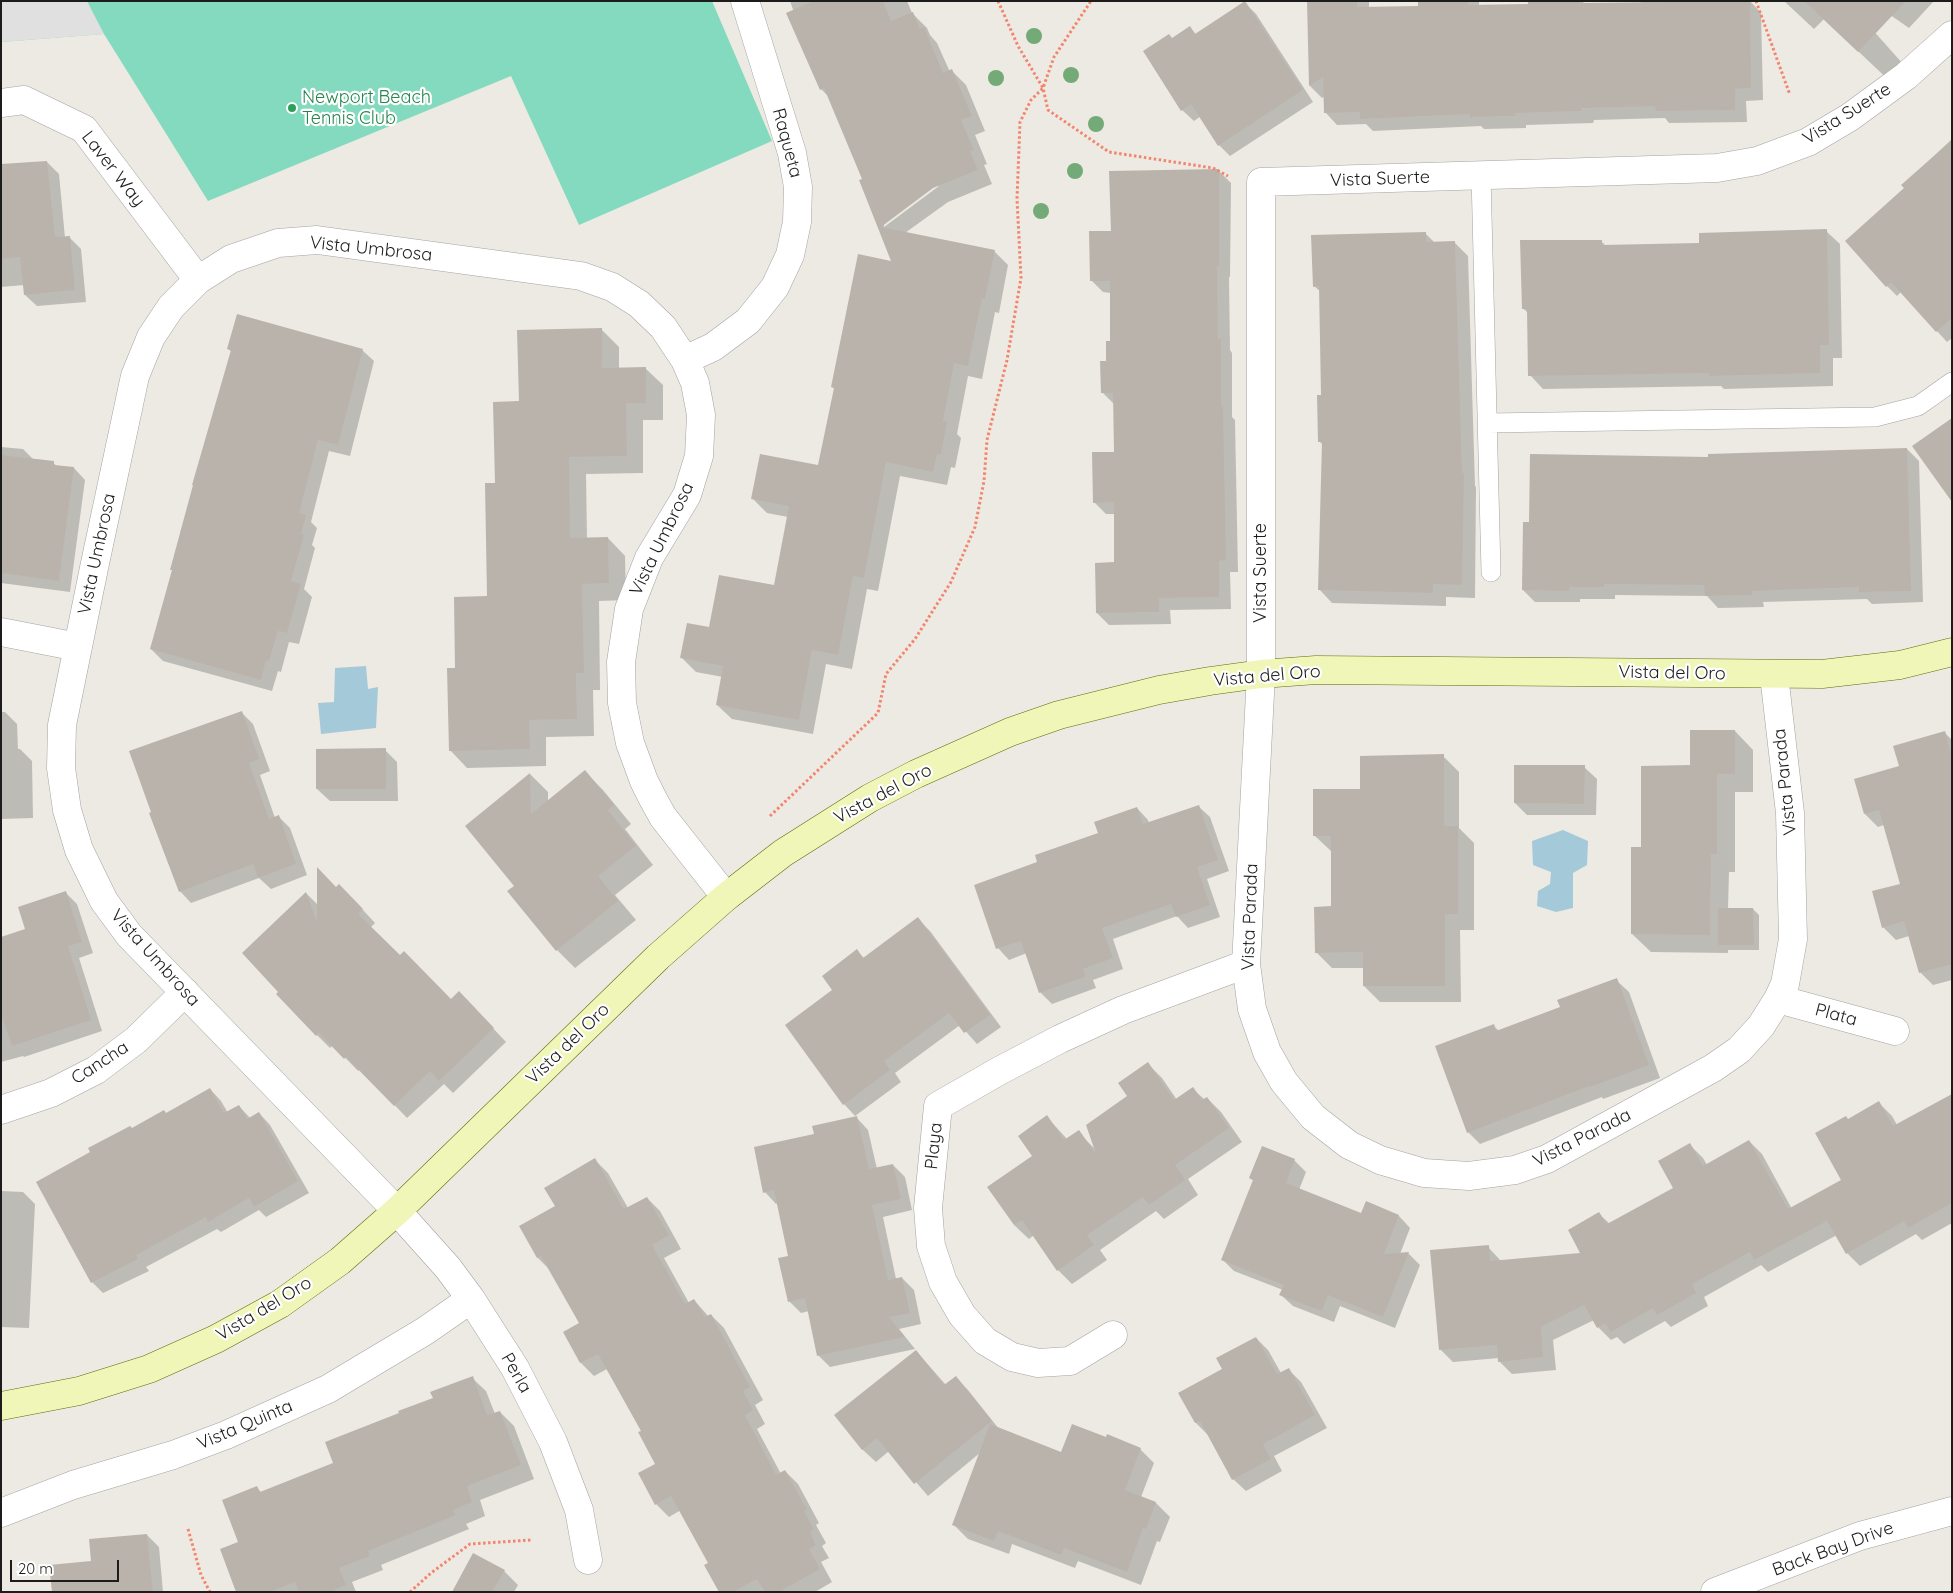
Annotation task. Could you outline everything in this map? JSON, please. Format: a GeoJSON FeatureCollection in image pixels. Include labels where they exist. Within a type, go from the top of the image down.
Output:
{"type":"FeatureCollection","features":[{"type":"Feature","properties":{"kind":"street","name":"Raqueta"},"geometry":{"type":"LineString","coordinates":[[685,360],[713,346],[748,320],[775,287],[790,256],[797,222],[798,187],[792,153],[745,1]]}},
{"type":"Feature","properties":{"kind":"street","name":"Vista Suerte"},"geometry":{"type":"LineString","coordinates":[[1261,674],[1260,182],[1717,168],[1757,161],[1808,142],[1850,117],[1949,44]]}},
{"type":"Feature","properties":{"kind":"street","name":"Laver Way"},"geometry":{"type":"LineString","coordinates":[[1,103],[24,100],[84,129],[198,280]]}},
{"type":"Feature","properties":{"kind":"street","name":"Vista Umbrosa"},"geometry":{"type":"LineString","coordinates":[[397,1211],[130,935],[104,901],[79,850],[67,810],[62,768],[62,725],[135,376],[151,337],[170,308],[198,280],[231,259],[278,243],[317,240],[581,276],[612,287],[639,304],[663,327],[685,360],[695,383],[701,415],[699,456],[687,495],[649,558],[629,609],[621,662],[622,703],[630,743],[644,781],[663,818],[726,897]]}},
{"type":"Feature","properties":{"kind":"street"},"geometry":{"type":"LineString","coordinates":[[1,632],[78,647]]}},
{"type":"Feature","properties":{"kind":"street","name":"Vista del Oro"},"geometry":{"type":"LineString","coordinates":[[1,1406],[79,1391],[149,1369],[216,1339],[280,1304],[340,1261],[397,1211],[658,956],[726,897],[783,853],[870,798],[916,774],[1010,732],[1059,716],[1159,690],[1261,674],[1316,670],[1362,670],[1822,674],[1900,665],[1952,652]]}},
{"type":"Feature","properties":{"kind":"street","name":"Vista Parada"},"geometry":{"type":"LineString","coordinates":[[1261,674],[1246,964],[1252,1009],[1267,1052],[1284,1082],[1313,1117],[1349,1145],[1380,1160],[1424,1173],[1470,1176],[1515,1170],[1547,1159],[1713,1068],[1739,1050],[1762,1026],[1785,984],[1794,939],[1790,813],[1774,675]]}},
{"type":"Feature","properties":{"kind":"street","name":"Playa"},"geometry":{"type":"LineString","coordinates":[[1113,1336],[1070,1361],[1038,1363],[1012,1357],[985,1341],[962,1315],[943,1282],[931,1246],[928,1208],[938,1106],[1060,1039],[1123,1010],[1246,964]]}},
{"type":"Feature","properties":{"kind":"street","name":"Cancha"},"geometry":{"type":"LineString","coordinates":[[1,1110],[51,1093],[96,1070],[136,1040],[185,992]]}},
{"type":"Feature","properties":{"kind":"street","name":"Plata"},"geometry":{"type":"LineString","coordinates":[[1778,999],[1894,1031]]}},
{"type":"Feature","properties":{"kind":"street","name":"Perla"},"geometry":{"type":"LineString","coordinates":[[397,1211],[448,1268],[471,1299],[516,1368],[553,1442],[579,1510],[588,1560]]}},
{"type":"Feature","properties":{"kind":"street","name":"Vista Quinta"},"geometry":{"type":"LineString","coordinates":[[1,1513],[73,1485],[173,1455],[226,1435],[328,1389],[425,1331],[471,1299]]}},
{"type":"Feature","properties":{"kind":"street","name":"Back Bay Drive"},"geometry":{"type":"LineString","coordinates":[[1715,1592],[1860,1536],[1952,1511]]}},
{"type":"Feature","properties":{"kind":"lane"},"geometry":{"type":"LineString","coordinates":[[1481,175],[1491,572]]}},
{"type":"Feature","properties":{"kind":"lane"},"geometry":{"type":"LineString","coordinates":[[1488,423],[1875,417],[1918,406],[1952,382]]}},
{"type":"Feature","properties":{"kind":"path"},"geometry":{"type":"LineString","coordinates":[[998,1],[1018,46],[1043,88],[1048,110],[1109,152],[1213,168],[1230,177]]}},
{"type":"Feature","properties":{"kind":"path"},"geometry":{"type":"LineString","coordinates":[[770,816],[878,713],[886,674],[915,639],[951,582],[975,527],[984,481],[987,440],[1007,360],[1021,278],[1017,199],[1020,122],[1031,100],[1043,88],[1054,57],[1091,1]]}},
{"type":"Feature","properties":{"kind":"path"},"geometry":{"type":"LineString","coordinates":[[1756,1],[1790,95]]}},
{"type":"Feature","properties":{"kind":"path"},"geometry":{"type":"LineString","coordinates":[[188,1529],[201,1575],[210,1592]]}},
{"type":"Feature","properties":{"kind":"path"},"geometry":{"type":"LineString","coordinates":[[410,1592],[431,1573],[470,1544],[531,1540]]}},
{"type":"Feature","properties":{"kind":"green space","name":"Newport Beach Tennis Club"},"geometry":{"type":"Polygon","coordinates":[[[1,1],[712,1],[772,141],[579,225],[511,76],[208,201],[104,34],[1,42],[1,1]]]}},
{"type":"Feature","properties":{"kind":"shaded area"},"geometry":{"type":"Polygon","coordinates":[[[1,1],[87,1],[104,34],[1,42],[1,1]]]}},
{"type":"Feature","properties":{"kind":"water"},"geometry":{"type":"Polygon","coordinates":[[[366,666],[368,689],[378,687],[376,728],[321,734],[318,703],[334,702],[335,668],[366,666]]]}},
{"type":"Feature","properties":{"kind":"water"},"geometry":{"type":"Polygon","coordinates":[[[1563,830],[1588,841],[1587,865],[1573,873],[1573,908],[1556,912],[1537,906],[1538,891],[1550,884],[1551,872],[1533,865],[1532,841],[1563,830]]]}},
{"type":"Feature","properties":{"kind":"building"},"geometry":{"type":"Polygon","coordinates":[[[813,1],[883,1],[891,21],[913,12],[920,29],[924,27],[943,73],[952,69],[972,116],[961,120],[974,150],[970,151],[978,170],[933,188],[881,227],[995,250],[985,299],[982,298],[968,366],[954,363],[943,421],[947,422],[941,454],[937,454],[933,472],[886,462],[864,578],[853,576],[838,655],[812,650],[799,720],[716,705],[723,666],[680,658],[687,623],[709,627],[719,575],[774,585],[789,506],[751,499],[760,454],[818,465],[834,388],[831,387],[858,254],[891,261],[859,180],[862,179],[824,88],[820,90],[786,13],[813,1]]]}},
{"type":"Feature","properties":{"kind":"building"},"geometry":{"type":"Polygon","coordinates":[[[1245,1],[1303,90],[1218,146],[1191,104],[1181,111],[1143,51],[1169,34],[1172,38],[1190,26],[1195,34],[1245,1]]]}},
{"type":"Feature","properties":{"kind":"building"},"geometry":{"type":"Polygon","coordinates":[[[1307,1],[1357,1],[1357,7],[1418,6],[1418,1],[1468,1],[1468,5],[1528,4],[1528,1],[1579,1],[1579,3],[1750,1],[1751,88],[1735,89],[1735,110],[1656,111],[1655,106],[1582,108],[1581,111],[1515,113],[1515,116],[1470,117],[1470,114],[1360,119],[1360,112],[1324,113],[1323,77],[1309,86],[1307,1]]]}},
{"type":"Feature","properties":{"kind":"building"},"geometry":{"type":"Polygon","coordinates":[[[1804,1],[1906,1],[1858,52],[1804,1]]]}},
{"type":"Feature","properties":{"kind":"building"},"geometry":{"type":"Polygon","coordinates":[[[1952,140],[1952,318],[1936,332],[1891,282],[1886,287],[1845,241],[1904,188],[1901,185],[1952,140]]]}},
{"type":"Feature","properties":{"kind":"building"},"geometry":{"type":"Polygon","coordinates":[[[47,161],[55,237],[70,236],[75,290],[24,295],[20,257],[1,259],[1,164],[47,161]]]}},
{"type":"Feature","properties":{"kind":"building"},"geometry":{"type":"Polygon","coordinates":[[[1219,169],[1218,339],[1221,339],[1221,407],[1223,407],[1226,560],[1219,561],[1219,597],[1159,598],[1159,612],[1096,613],[1095,563],[1114,562],[1114,502],[1093,503],[1092,452],[1114,452],[1113,393],[1101,393],[1100,361],[1106,361],[1106,341],[1110,341],[1110,281],[1090,281],[1089,231],[1111,231],[1109,171],[1219,169]]]}},
{"type":"Feature","properties":{"kind":"building"},"geometry":{"type":"Polygon","coordinates":[[[1827,229],[1829,345],[1820,345],[1820,373],[1709,376],[1709,373],[1528,376],[1527,309],[1522,309],[1520,240],[1602,240],[1602,245],[1699,243],[1699,233],[1827,229]]]}},
{"type":"Feature","properties":{"kind":"building"},"geometry":{"type":"Polygon","coordinates":[[[1426,232],[1426,242],[1455,241],[1462,473],[1464,473],[1462,585],[1433,584],[1433,593],[1318,590],[1322,442],[1318,442],[1317,395],[1321,395],[1319,286],[1313,287],[1311,235],[1426,232]]]}},
{"type":"Feature","properties":{"kind":"building"},"geometry":{"type":"Polygon","coordinates":[[[237,314],[363,349],[338,445],[318,440],[299,513],[306,515],[301,534],[304,535],[291,581],[301,584],[287,633],[278,631],[269,661],[266,660],[261,680],[150,649],[172,570],[170,570],[192,485],[231,350],[227,349],[237,314]]]}},
{"type":"Feature","properties":{"kind":"building"},"geometry":{"type":"Polygon","coordinates":[[[602,328],[602,368],[646,367],[646,403],[626,403],[627,456],[569,457],[570,538],[608,537],[609,583],[582,584],[584,673],[576,673],[577,719],[529,720],[530,749],[449,751],[447,668],[455,668],[454,597],[487,596],[485,483],[495,483],[493,402],[519,401],[517,330],[602,328]]]}},
{"type":"Feature","properties":{"kind":"building"},"geometry":{"type":"Polygon","coordinates":[[[1952,418],[1952,502],[1912,446],[1952,418]]]}},
{"type":"Feature","properties":{"kind":"building"},"geometry":{"type":"Polygon","coordinates":[[[1907,448],[1911,591],[1859,592],[1859,587],[1752,591],[1752,595],[1705,596],[1704,585],[1604,584],[1604,587],[1569,587],[1569,591],[1522,590],[1523,522],[1529,522],[1530,454],[1708,457],[1708,454],[1907,448]]]}},
{"type":"Feature","properties":{"kind":"building"},"geometry":{"type":"Polygon","coordinates":[[[1,455],[54,461],[54,465],[74,467],[59,581],[1,573],[1,455]]]}},
{"type":"Feature","properties":{"kind":"building"},"geometry":{"type":"Polygon","coordinates":[[[242,711],[259,759],[249,763],[269,819],[279,815],[296,864],[258,878],[253,864],[179,892],[149,813],[151,812],[129,751],[242,711]]]}},
{"type":"Feature","properties":{"kind":"building"},"geometry":{"type":"Polygon","coordinates":[[[1690,730],[1735,730],[1735,774],[1717,774],[1717,854],[1711,854],[1710,935],[1631,934],[1631,847],[1641,847],[1641,766],[1690,765],[1690,730]]]}},
{"type":"Feature","properties":{"kind":"building"},"geometry":{"type":"Polygon","coordinates":[[[1945,731],[1952,756],[1952,964],[1919,973],[1904,921],[1882,928],[1872,891],[1900,884],[1879,810],[1864,814],[1854,779],[1899,766],[1893,746],[1945,731]]]}},
{"type":"Feature","properties":{"kind":"building"},"geometry":{"type":"Polygon","coordinates":[[[386,748],[386,789],[316,789],[316,749],[386,748]]]}},
{"type":"Feature","properties":{"kind":"building"},"geometry":{"type":"Polygon","coordinates":[[[1444,754],[1444,826],[1458,826],[1458,914],[1445,914],[1445,986],[1363,986],[1363,952],[1315,953],[1314,907],[1331,906],[1331,836],[1313,836],[1313,789],[1360,789],[1360,756],[1444,754]]]}},
{"type":"Feature","properties":{"kind":"building"},"geometry":{"type":"Polygon","coordinates":[[[1514,765],[1585,765],[1584,804],[1514,803],[1514,765]]]}},
{"type":"Feature","properties":{"kind":"building"},"geometry":{"type":"Polygon","coordinates":[[[585,770],[614,805],[608,810],[636,846],[598,876],[618,901],[556,951],[507,891],[514,886],[465,826],[530,773],[531,814],[585,770]]]}},
{"type":"Feature","properties":{"kind":"building"},"geometry":{"type":"Polygon","coordinates":[[[1199,805],[1218,860],[1197,867],[1210,905],[1176,917],[1171,904],[1102,928],[1113,958],[1083,969],[1085,977],[1039,993],[1021,941],[996,949],[974,885],[1037,862],[1035,855],[1098,833],[1094,822],[1137,807],[1143,824],[1199,805]]]}},
{"type":"Feature","properties":{"kind":"building"},"geometry":{"type":"Polygon","coordinates":[[[317,867],[336,887],[339,884],[363,909],[358,914],[400,955],[404,951],[451,999],[459,991],[494,1028],[439,1081],[430,1071],[394,1106],[346,1057],[344,1059],[319,1033],[316,1036],[276,994],[278,992],[242,953],[306,892],[317,922],[317,867]]]}},
{"type":"Feature","properties":{"kind":"building"},"geometry":{"type":"Polygon","coordinates":[[[66,891],[82,942],[68,946],[91,1020],[12,1046],[1,1014],[1,937],[25,929],[18,907],[66,891]]]}},
{"type":"Feature","properties":{"kind":"building"},"geometry":{"type":"Polygon","coordinates":[[[1718,908],[1753,908],[1754,945],[1718,945],[1718,908]]]}},
{"type":"Feature","properties":{"kind":"building"},"geometry":{"type":"Polygon","coordinates":[[[918,917],[990,1015],[964,1033],[949,1013],[884,1061],[890,1070],[843,1105],[785,1025],[832,990],[822,976],[857,949],[863,958],[918,917]]]}},
{"type":"Feature","properties":{"kind":"building"},"geometry":{"type":"Polygon","coordinates":[[[1617,978],[1649,1065],[1467,1133],[1435,1046],[1494,1024],[1496,1031],[1560,1007],[1557,1000],[1617,978]]]}},
{"type":"Feature","properties":{"kind":"building"},"geometry":{"type":"Polygon","coordinates":[[[1148,1062],[1174,1100],[1193,1087],[1202,1100],[1207,1097],[1229,1128],[1175,1165],[1185,1180],[1149,1205],[1143,1197],[1087,1235],[1094,1245],[1057,1271],[1022,1220],[1014,1225],[987,1187],[1032,1156],[1018,1136],[1047,1115],[1064,1140],[1079,1130],[1096,1154],[1086,1125],[1127,1096],[1118,1083],[1148,1062]]]}},
{"type":"Feature","properties":{"kind":"building"},"geometry":{"type":"Polygon","coordinates":[[[210,1088],[224,1113],[239,1105],[247,1119],[259,1112],[298,1181],[254,1207],[249,1198],[208,1222],[206,1217],[136,1255],[138,1259],[91,1283],[36,1182],[90,1152],[88,1148],[130,1126],[132,1128],[164,1110],[166,1113],[210,1088]]]}},
{"type":"Feature","properties":{"kind":"building"},"geometry":{"type":"Polygon","coordinates":[[[1952,1094],[1952,1203],[1908,1228],[1904,1221],[1846,1254],[1827,1221],[1754,1260],[1750,1252],[1692,1284],[1696,1293],[1657,1315],[1653,1308],[1611,1332],[1605,1323],[1597,1328],[1584,1305],[1541,1327],[1543,1357],[1498,1362],[1497,1345],[1439,1350],[1430,1250],[1489,1245],[1490,1261],[1580,1253],[1568,1230],[1599,1212],[1607,1224],[1673,1188],[1658,1161],[1690,1143],[1703,1166],[1749,1140],[1788,1209],[1841,1180],[1815,1133],[1846,1116],[1848,1119],[1879,1101],[1893,1126],[1952,1094]]]}},
{"type":"Feature","properties":{"kind":"building"},"geometry":{"type":"Polygon","coordinates":[[[857,1116],[869,1169],[893,1164],[901,1199],[872,1205],[888,1280],[902,1277],[910,1313],[889,1317],[905,1337],[817,1356],[805,1298],[788,1302],[778,1258],[788,1256],[774,1190],[763,1193],[754,1147],[814,1134],[812,1126],[857,1116]]]}},
{"type":"Feature","properties":{"kind":"building"},"geometry":{"type":"Polygon","coordinates":[[[1262,1146],[1295,1159],[1286,1183],[1361,1213],[1366,1201],[1399,1215],[1384,1254],[1409,1252],[1383,1317],[1328,1295],[1322,1311],[1279,1295],[1284,1285],[1221,1260],[1253,1180],[1249,1178],[1262,1146]]]}},
{"type":"Feature","properties":{"kind":"building"},"geometry":{"type":"Polygon","coordinates":[[[595,1158],[624,1209],[647,1197],[669,1235],[652,1245],[685,1304],[694,1299],[705,1317],[711,1314],[750,1387],[743,1391],[753,1410],[745,1415],[776,1475],[785,1470],[807,1510],[804,1511],[814,1529],[810,1532],[816,1545],[809,1549],[820,1569],[779,1592],[765,1592],[757,1579],[733,1592],[719,1592],[704,1565],[708,1563],[671,1496],[655,1505],[638,1473],[655,1464],[638,1432],[641,1431],[598,1354],[580,1363],[563,1332],[579,1323],[541,1256],[537,1258],[519,1226],[555,1206],[544,1188],[595,1158]]]}},
{"type":"Feature","properties":{"kind":"building"},"geometry":{"type":"Polygon","coordinates":[[[1256,1337],[1277,1374],[1289,1368],[1315,1415],[1263,1444],[1271,1459],[1232,1480],[1200,1421],[1195,1423],[1178,1393],[1222,1369],[1216,1358],[1256,1337]]]}},
{"type":"Feature","properties":{"kind":"building"},"geometry":{"type":"Polygon","coordinates":[[[916,1350],[944,1385],[956,1376],[992,1421],[914,1484],[877,1438],[862,1450],[834,1415],[916,1350]]]}},
{"type":"Feature","properties":{"kind":"building"},"geometry":{"type":"Polygon","coordinates":[[[473,1376],[487,1415],[500,1411],[521,1465],[467,1486],[472,1502],[453,1510],[456,1515],[368,1551],[370,1556],[339,1568],[346,1585],[330,1592],[298,1592],[295,1582],[270,1592],[236,1592],[220,1549],[238,1542],[222,1500],[257,1486],[260,1492],[333,1463],[325,1442],[433,1398],[430,1392],[473,1376]]]}},
{"type":"Feature","properties":{"kind":"building"},"geometry":{"type":"Polygon","coordinates":[[[990,1424],[1061,1452],[1072,1424],[1106,1437],[1107,1434],[1141,1448],[1125,1490],[1156,1502],[1146,1529],[1143,1528],[1127,1572],[1064,1548],[1061,1555],[998,1531],[994,1541],[952,1525],[990,1424]]]}},
{"type":"Feature","properties":{"kind":"building"},"geometry":{"type":"Polygon","coordinates":[[[147,1534],[153,1592],[52,1592],[49,1565],[91,1561],[89,1539],[147,1534]]]}},
{"type":"Feature","properties":{"kind":"building"},"geometry":{"type":"Polygon","coordinates":[[[473,1553],[505,1570],[492,1592],[452,1592],[473,1553]]]}},
{"type":"Feature","properties":{"kind":"place","name":"Newport Beach Tennis Club"},"geometry":{"type":"Point","coordinates":[292,108]}}]}
